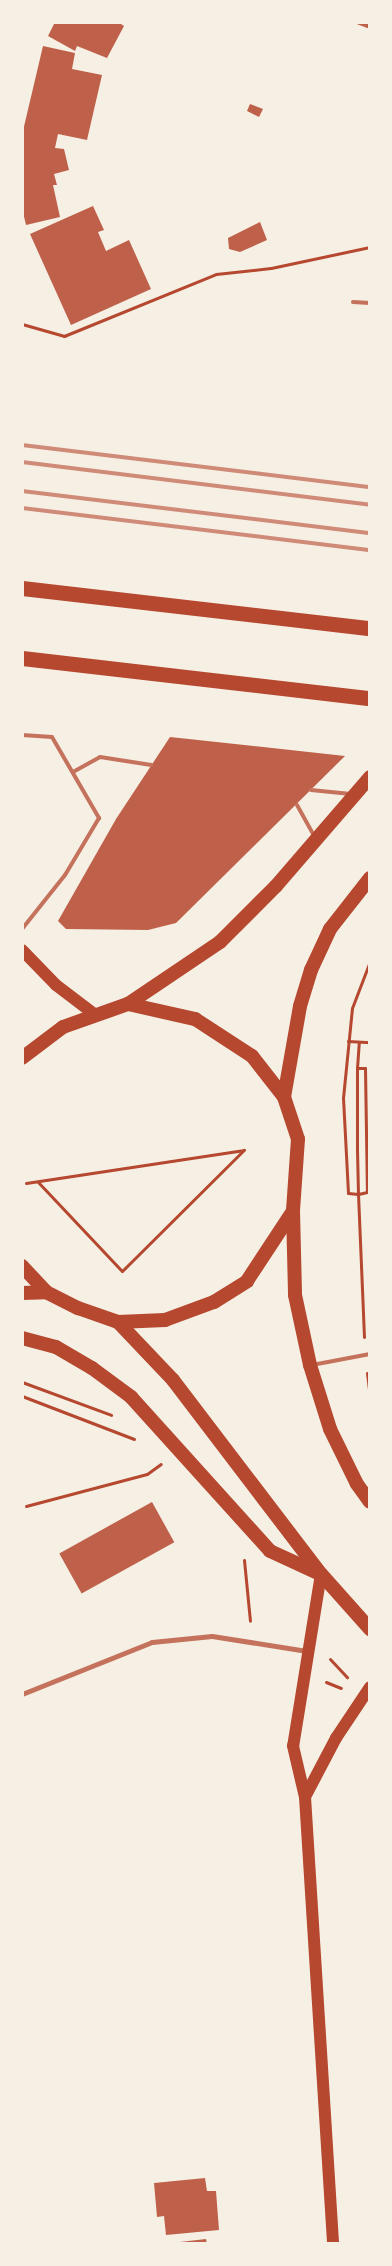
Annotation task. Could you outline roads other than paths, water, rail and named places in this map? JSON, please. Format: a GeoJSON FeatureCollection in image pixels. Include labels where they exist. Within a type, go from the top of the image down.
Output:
{"type":"FeatureCollection","features":[{"type":"Feature","properties":{"kind":"highway"},"geometry":{"type":"LineString","coordinates":[[22,588],[370,628]]}},
{"type":"Feature","properties":{"kind":"highway"},"geometry":{"type":"LineString","coordinates":[[22,658],[370,698]]}},
{"type":"Feature","properties":{"kind":"highway"},"geometry":{"type":"LineString","coordinates":[[22,1058],[63,1027],[94,1014],[128,1004],[220,942],[316,840],[370,777]]}},
{"type":"Feature","properties":{"kind":"highway"},"geometry":{"type":"LineString","coordinates":[[284,1097],[300,1006],[311,970],[330,928],[370,878]]}},
{"type":"Feature","properties":{"kind":"highway"},"geometry":{"type":"LineString","coordinates":[[128,1004],[195,1020],[236,1043],[252,1056],[284,1097],[298,1139],[293,1211],[295,1295],[310,1365],[330,1429],[356,1484],[370,1502]]}},
{"type":"Feature","properties":{"kind":"highway"},"geometry":{"type":"LineString","coordinates":[[22,1266],[46,1292],[78,1308],[118,1322],[165,1320],[188,1314],[231,1291],[247,1280],[293,1211]]}},
{"type":"Feature","properties":{"kind":"highway"},"geometry":{"type":"LineString","coordinates":[[22,1293],[46,1292]]}},
{"type":"Feature","properties":{"kind":"highway"},"geometry":{"type":"LineString","coordinates":[[118,1322],[173,1380],[321,1574],[370,1629]]}},
{"type":"Feature","properties":{"kind":"highway"},"geometry":{"type":"LineString","coordinates":[[22,1338],[56,1347],[92,1368],[130,1397],[270,1551],[321,1574]]}},
{"type":"Feature","properties":{"kind":"main road"},"geometry":{"type":"LineString","coordinates":[[22,950],[56,985],[94,1014]]}},
{"type":"Feature","properties":{"kind":"main road"},"geometry":{"type":"LineString","coordinates":[[321,1574],[293,1746],[304,1797],[333,2244]]}},
{"type":"Feature","properties":{"kind":"main road"},"geometry":{"type":"LineString","coordinates":[[304,1797],[336,1738],[370,1687]]}},
{"type":"Feature","properties":{"kind":"street"},"geometry":{"type":"LineString","coordinates":[[22,1694],[152,1642],[212,1636],[307,1652]]}},
{"type":"Feature","properties":{"kind":"lane"},"geometry":{"type":"LineString","coordinates":[[353,302],[370,303]]}},
{"type":"Feature","properties":{"kind":"lane"},"geometry":{"type":"LineString","coordinates":[[22,735],[52,737],[99,818],[65,875],[22,929]]}},
{"type":"Feature","properties":{"kind":"lane"},"geometry":{"type":"LineString","coordinates":[[73,772],[100,757],[151,765]]}},
{"type":"Feature","properties":{"kind":"lane"},"geometry":{"type":"LineString","coordinates":[[311,790],[355,794]]}},
{"type":"Feature","properties":{"kind":"lane"},"geometry":{"type":"LineString","coordinates":[[297,805],[316,840]]}},
{"type":"Feature","properties":{"kind":"lane"},"geometry":{"type":"LineString","coordinates":[[310,1365],[370,1354]]}},
{"type":"Feature","properties":{"kind":"railway"},"geometry":{"type":"LineString","coordinates":[[22,445],[370,487]]}},
{"type":"Feature","properties":{"kind":"railway"},"geometry":{"type":"LineString","coordinates":[[22,462],[370,505]]}},
{"type":"Feature","properties":{"kind":"railway"},"geometry":{"type":"LineString","coordinates":[[22,491],[370,533]]}},
{"type":"Feature","properties":{"kind":"railway"},"geometry":{"type":"LineString","coordinates":[[22,508],[370,550]]}}]}
